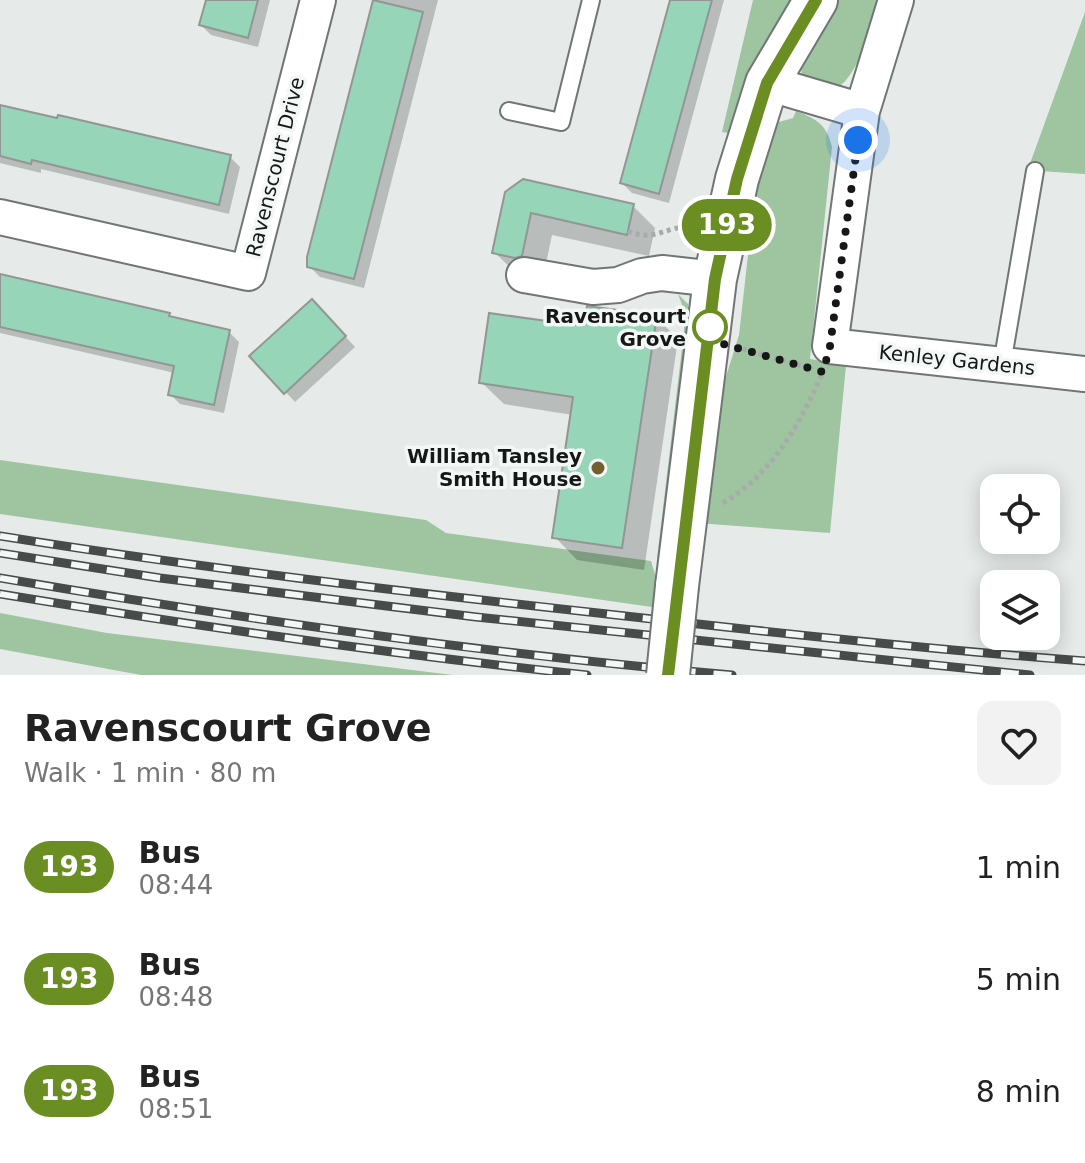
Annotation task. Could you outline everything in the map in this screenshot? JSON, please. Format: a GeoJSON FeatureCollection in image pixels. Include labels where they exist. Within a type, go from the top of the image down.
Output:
{"type":"FeatureCollection","features":[{"type":"Feature","properties":{"kind":"street","name":"Ravenscourt Drive"},"geometry":{"type":"LineString","coordinates":[[0,217],[248,273],[318,0]]}},
{"type":"Feature","properties":{"kind":"street"},"geometry":{"type":"LineString","coordinates":[[668,675],[715,279],[737,179],[767,83],[816,0]]}},
{"type":"Feature","properties":{"kind":"street"},"geometry":{"type":"LineString","coordinates":[[767,83],[862,111],[896,0]]}},
{"type":"Feature","properties":{"kind":"street","name":"Kenley Gardens"},"geometry":{"type":"LineString","coordinates":[[862,111],[830,346],[1085,374]]}},
{"type":"Feature","properties":{"kind":"street"},"geometry":{"type":"LineString","coordinates":[[524,275],[593,287],[618,285],[662,273],[715,279]]}},
{"type":"Feature","properties":{"kind":"lane"},"geometry":{"type":"LineString","coordinates":[[509,111],[561,122],[591,0]]}},
{"type":"Feature","properties":{"kind":"lane"},"geometry":{"type":"LineString","coordinates":[[1002,364],[1035,171]]}},
{"type":"Feature","properties":{"kind":"path"},"geometry":{"type":"LineString","coordinates":[[628,231],[640,237],[656,236],[671,229],[696,227]]}},
{"type":"Feature","properties":{"kind":"path"},"geometry":{"type":"LineString","coordinates":[[684,527],[737,495],[759,476],[803,415],[823,372],[709,340]]}},
{"type":"Feature","properties":{"kind":"green space"},"geometry":{"type":"Polygon","coordinates":[[[753,0],[804,0],[743,92],[728,133],[722,132],[753,0]]]}},
{"type":"Feature","properties":{"kind":"green space"},"geometry":{"type":"Polygon","coordinates":[[[836,0],[882,0],[855,66],[840,86],[831,89],[802,78],[801,66],[836,0]]]}},
{"type":"Feature","properties":{"kind":"green space"},"geometry":{"type":"Polygon","coordinates":[[[1085,12],[1085,174],[1040,171],[1010,350],[996,348],[1028,169],[1085,12]]]}},
{"type":"Feature","properties":{"kind":"green space"},"geometry":{"type":"Polygon","coordinates":[[[796,111],[820,124],[832,147],[810,359],[846,365],[830,533],[697,523],[709,431],[739,335],[755,193],[772,124],[793,118],[796,111]]]}},
{"type":"Feature","properties":{"kind":"green space"},"geometry":{"type":"Polygon","coordinates":[[[678,294],[688,304],[690,317],[661,560],[657,559],[684,331],[684,310],[678,294]]]}},
{"type":"Feature","properties":{"kind":"green space"},"geometry":{"type":"Polygon","coordinates":[[[0,460],[426,520],[446,533],[651,561],[660,591],[659,608],[0,514],[0,460]]]}},
{"type":"Feature","properties":{"kind":"green space"},"geometry":{"type":"Polygon","coordinates":[[[0,613],[107,633],[453,675],[141,675],[0,649],[0,613]]]}},
{"type":"Feature","properties":{"kind":"building"},"geometry":{"type":"Polygon","coordinates":[[[206,0],[258,0],[248,38],[199,25],[206,0]]]}},
{"type":"Feature","properties":{"kind":"building"},"geometry":{"type":"Polygon","coordinates":[[[373,0],[423,12],[354,279],[307,267],[307,257],[373,0]]]}},
{"type":"Feature","properties":{"kind":"building"},"geometry":{"type":"Polygon","coordinates":[[[670,0],[712,0],[659,194],[620,183],[670,0]]]}},
{"type":"Feature","properties":{"kind":"building"},"geometry":{"type":"Polygon","coordinates":[[[0,105],[57,118],[58,115],[231,155],[219,205],[32,160],[31,164],[0,156],[0,105]]]}},
{"type":"Feature","properties":{"kind":"building"},"geometry":{"type":"Polygon","coordinates":[[[523,179],[634,204],[627,235],[531,213],[522,256],[515,258],[492,253],[505,192],[523,179]]]}},
{"type":"Feature","properties":{"kind":"building"},"geometry":{"type":"Polygon","coordinates":[[[0,274],[230,330],[214,405],[168,395],[174,366],[0,327],[0,274]]]}},
{"type":"Feature","properties":{"kind":"building"},"geometry":{"type":"Polygon","coordinates":[[[312,299],[346,336],[284,394],[249,356],[312,299]]]}},
{"type":"Feature","properties":{"kind":"building","name":"William Tansley Smith House"},"geometry":{"type":"Polygon","coordinates":[[[587,306],[657,315],[622,548],[552,538],[573,397],[479,383],[489,313],[583,326],[587,306]]]}},
{"type":"Feature","properties":{"kind":"railway"},"geometry":{"type":"LineString","coordinates":[[0,536],[224,569],[448,596],[842,639],[1085,661]]}},
{"type":"Feature","properties":{"kind":"railway"},"geometry":{"type":"LineString","coordinates":[[0,553],[160,578],[476,617],[1030,675]]}},
{"type":"Feature","properties":{"kind":"railway"},"geometry":{"type":"LineString","coordinates":[[0,578],[365,634],[548,657],[732,675]]}},
{"type":"Feature","properties":{"kind":"railway"},"geometry":{"type":"LineString","coordinates":[[0,594],[293,639],[587,675]]}},
{"type":"Feature","properties":{"kind":"bus line","name":"193"},"geometry":{"type":"LineString","coordinates":[[668,675],[715,279],[737,179],[767,83],[816,0]]}},
{"type":"Feature","properties":{"kind":"place","name":"Ravenscourt Grove"},"geometry":{"type":"Point","coordinates":[710,327]}},
{"type":"Feature","properties":{"kind":"place","name":"William Tansley Smith House"},"geometry":{"type":"Point","coordinates":[598,468]}},
{"type":"Feature","properties":{"kind":"route"},"geometry":{"type":"LineString","coordinates":[[710,327],[709,340],[823,372],[830,346],[858,140]]}}]}
